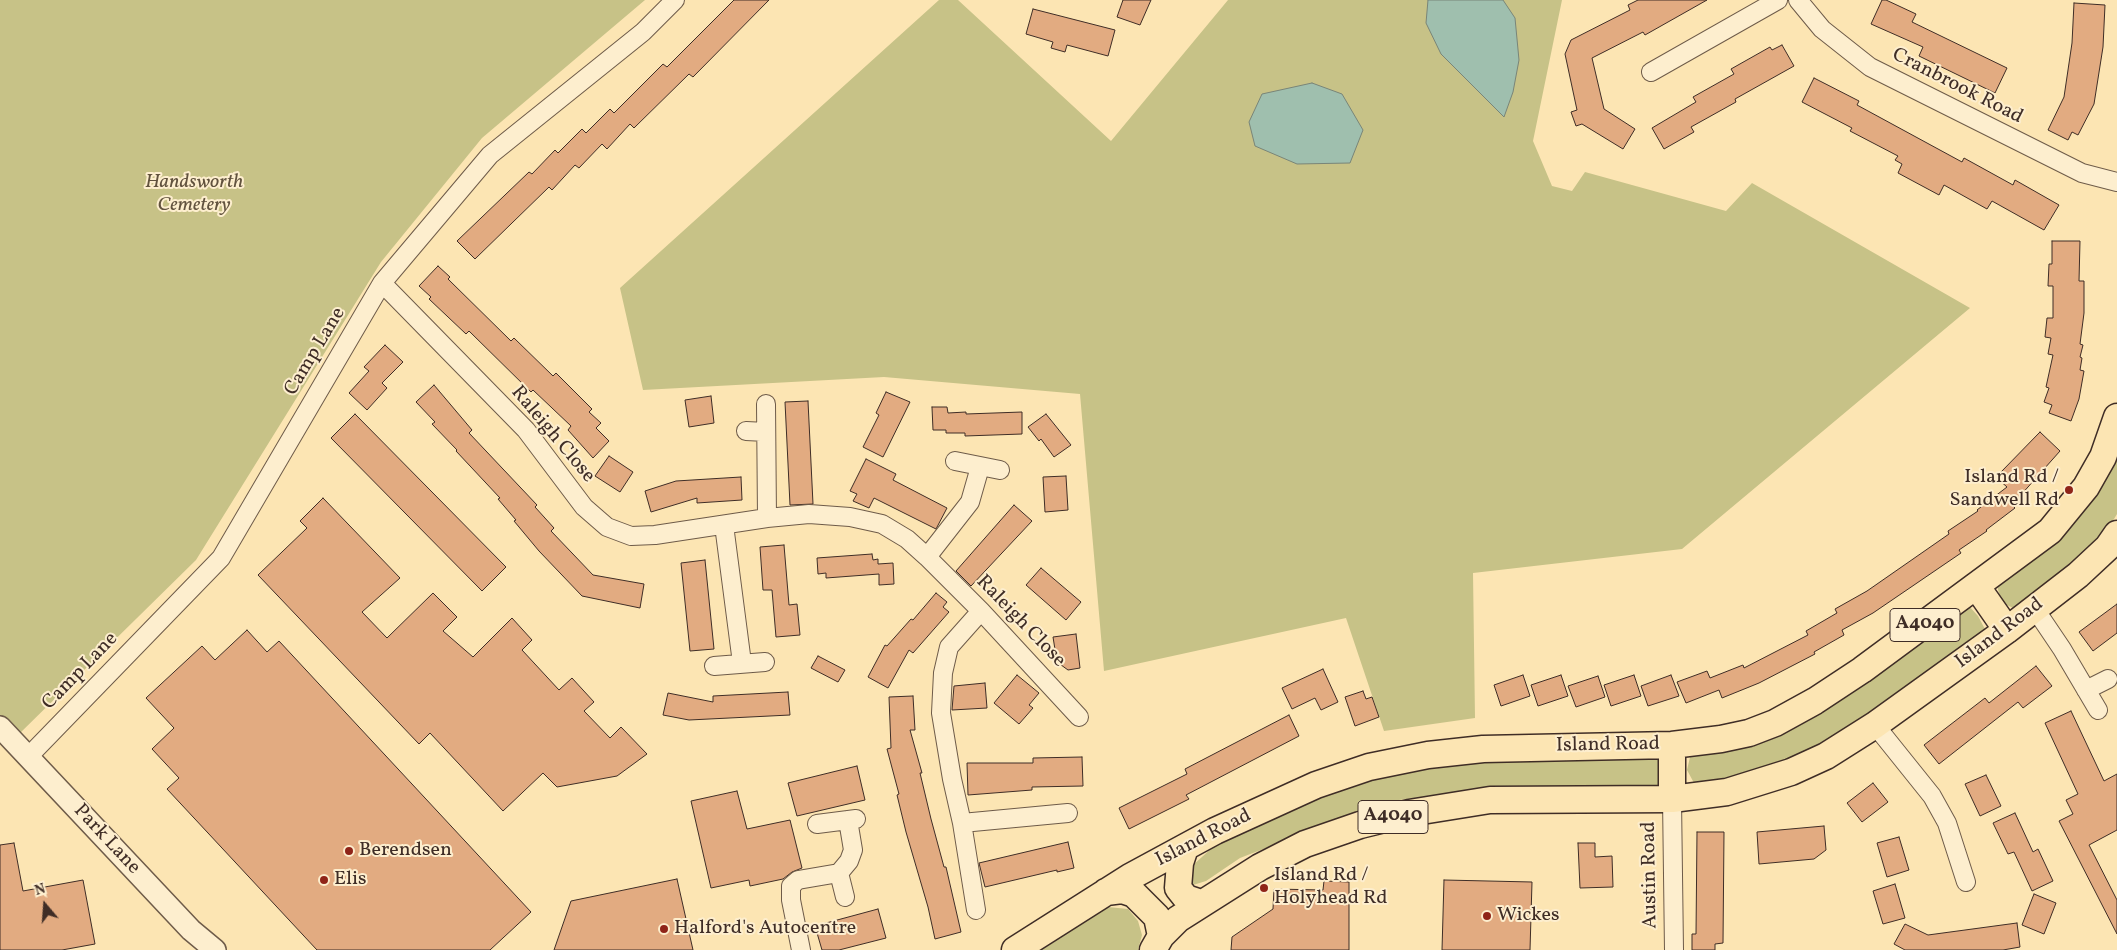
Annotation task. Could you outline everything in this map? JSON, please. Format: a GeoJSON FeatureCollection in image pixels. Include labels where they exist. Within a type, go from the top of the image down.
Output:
{"type":"FeatureCollection","features":[{"type":"Feature","properties":{"kind":"main road","name":"Island Road"},"geometry":{"type":"LineString","coordinates":[[1015,950],[1130,877],[1216,831],[1316,785],[1369,767],[1428,755],[1483,749],[1672,745],[1722,740],[1775,723],[1815,701],[1862,670],[1977,587],[2050,531],[2070,510],[2086,488],[2103,457],[2117,417]]}},
{"type":"Feature","properties":{"kind":"main road","name":"Island Road"},"geometry":{"type":"LineString","coordinates":[[1157,943],[1178,919],[1201,904],[1305,844],[1360,825],[1409,813],[1490,800],[1672,799],[1727,792],[1791,772],[1826,756],[1875,726],[2035,609],[2078,575],[2114,541]]}},
{"type":"Feature","properties":{"kind":"main road"},"geometry":{"type":"LineString","coordinates":[[1977,587],[2007,630]]}},
{"type":"Feature","properties":{"kind":"main road"},"geometry":{"type":"LineString","coordinates":[[1672,745],[1672,799]]}},
{"type":"Feature","properties":{"kind":"main road"},"geometry":{"type":"LineString","coordinates":[[1185,848],[1180,863],[1178,888],[1186,898],[1201,904]]}},
{"type":"Feature","properties":{"kind":"main road"},"geometry":{"type":"LineString","coordinates":[[1106,892],[1122,890],[1134,894],[1157,917],[1157,943]]}},
{"type":"Feature","properties":{"kind":"street","name":"Camp Lane"},"geometry":{"type":"LineString","coordinates":[[28,757],[221,558],[382,283],[490,155],[643,32],[675,0]]}},
{"type":"Feature","properties":{"kind":"street"},"geometry":{"type":"LineString","coordinates":[[1651,72],[1778,0]]}},
{"type":"Feature","properties":{"kind":"street","name":"Cranbrook Road"},"geometry":{"type":"LineString","coordinates":[[1798,0],[1822,28],[1870,68],[2082,173],[2117,182]]}},
{"type":"Feature","properties":{"kind":"street","name":"Raleigh Close"},"geometry":{"type":"LineString","coordinates":[[382,283],[526,430],[584,507],[607,527],[631,536],[655,535],[767,518],[809,514],[850,517],[882,524],[907,538],[927,557],[981,611],[1080,717]]}},
{"type":"Feature","properties":{"kind":"street"},"geometry":{"type":"LineString","coordinates":[[766,404],[767,518]]}},
{"type":"Feature","properties":{"kind":"street"},"geometry":{"type":"LineString","coordinates":[[746,431],[766,432]]}},
{"type":"Feature","properties":{"kind":"street"},"geometry":{"type":"LineString","coordinates":[[955,461],[1000,470]]}},
{"type":"Feature","properties":{"kind":"street"},"geometry":{"type":"LineString","coordinates":[[927,557],[970,502],[980,466]]}},
{"type":"Feature","properties":{"kind":"street"},"geometry":{"type":"LineString","coordinates":[[724,525],[742,663]]}},
{"type":"Feature","properties":{"kind":"street"},"geometry":{"type":"LineString","coordinates":[[2035,609],[2062,649],[2098,710]]}},
{"type":"Feature","properties":{"kind":"street"},"geometry":{"type":"LineString","coordinates":[[976,910],[941,713],[943,673],[949,647],[981,611]]}},
{"type":"Feature","properties":{"kind":"street"},"geometry":{"type":"LineString","coordinates":[[714,666],[765,662]]}},
{"type":"Feature","properties":{"kind":"street"},"geometry":{"type":"LineString","coordinates":[[2086,690],[2108,679]]}},
{"type":"Feature","properties":{"kind":"street"},"geometry":{"type":"LineString","coordinates":[[1875,726],[1932,796],[1947,824],[1966,882]]}},
{"type":"Feature","properties":{"kind":"street","name":"Park Lane"},"geometry":{"type":"LineString","coordinates":[[0,727],[191,930],[215,950]]}},
{"type":"Feature","properties":{"kind":"street","name":"Austin Road"},"geometry":{"type":"LineString","coordinates":[[1672,799],[1674,950]]}},
{"type":"Feature","properties":{"kind":"street"},"geometry":{"type":"LineString","coordinates":[[962,823],[1068,813]]}},
{"type":"Feature","properties":{"kind":"street"},"geometry":{"type":"LineString","coordinates":[[801,950],[791,900],[791,886],[798,880],[839,873],[849,861],[853,850],[852,819],[817,824]]}},
{"type":"Feature","properties":{"kind":"street"},"geometry":{"type":"LineString","coordinates":[[839,873],[845,897]]}},
{"type":"Feature","properties":{"kind":"green space","name":"Handsworth Cemetery"},"geometry":{"type":"Polygon","coordinates":[[[0,0],[645,0],[482,138],[381,262],[196,560],[17,736],[0,717],[0,0]]]}},
{"type":"Feature","properties":{"kind":"green space"},"geometry":{"type":"Polygon","coordinates":[[[939,0],[958,0],[1111,141],[1228,0],[1562,0],[1533,141],[1552,186],[1572,191],[1585,172],[1726,211],[1752,183],[1970,308],[1682,549],[1473,573],[1475,718],[1384,731],[1346,618],[1104,671],[1080,394],[884,377],[643,390],[620,288],[939,0]]]}},
{"type":"Feature","properties":{"kind":"green space"},"geometry":{"type":"Polygon","coordinates":[[[2117,440],[2117,514],[2108,529],[2066,572],[2013,608],[2001,602],[1997,585],[2117,440]]]}},
{"type":"Feature","properties":{"kind":"green space"},"geometry":{"type":"Polygon","coordinates":[[[1968,605],[1978,616],[1987,633],[1824,748],[1752,778],[1694,783],[1687,770],[1691,753],[1968,605]]]}},
{"type":"Feature","properties":{"kind":"green space"},"geometry":{"type":"Polygon","coordinates":[[[1660,753],[1661,787],[1499,787],[1399,800],[1369,808],[1240,858],[1206,881],[1193,885],[1188,874],[1192,866],[1224,837],[1326,788],[1427,763],[1660,753]]]}},
{"type":"Feature","properties":{"kind":"green space"},"geometry":{"type":"Polygon","coordinates":[[[1108,907],[1128,909],[1138,921],[1142,935],[1138,950],[1039,950],[1108,907]]]}},
{"type":"Feature","properties":{"kind":"shaded area"},"geometry":{"type":"Polygon","coordinates":[[[1428,0],[1503,0],[1515,18],[1519,60],[1513,92],[1504,117],[1441,54],[1426,23],[1428,0]]]}},
{"type":"Feature","properties":{"kind":"shaded area"},"geometry":{"type":"Polygon","coordinates":[[[1312,83],[1342,94],[1363,130],[1350,163],[1297,164],[1255,146],[1249,122],[1262,94],[1312,83]]]}},
{"type":"Feature","properties":{"kind":"building"},"geometry":{"type":"Polygon","coordinates":[[[734,0],[769,0],[693,77],[689,74],[634,128],[630,124],[607,149],[602,144],[579,168],[575,165],[552,190],[549,187],[475,259],[457,241],[529,172],[532,174],[555,150],[558,153],[582,129],[586,133],[610,109],[614,113],[663,64],[667,67],[734,0]]]}},
{"type":"Feature","properties":{"kind":"building"},"geometry":{"type":"Polygon","coordinates":[[[1123,0],[1151,0],[1140,25],[1117,17],[1123,0]]]}},
{"type":"Feature","properties":{"kind":"building"},"geometry":{"type":"Polygon","coordinates":[[[1638,0],[1707,0],[1645,35],[1643,32],[1592,58],[1604,109],[1635,129],[1623,149],[1582,124],[1576,126],[1571,112],[1577,110],[1565,54],[1571,40],[1630,10],[1628,5],[1638,0]]]}},
{"type":"Feature","properties":{"kind":"building"},"geometry":{"type":"Polygon","coordinates":[[[1882,0],[1886,0],[1916,14],[1912,22],[2007,68],[1995,93],[1919,56],[1923,47],[1871,24],[1882,0]]]}},
{"type":"Feature","properties":{"kind":"building"},"geometry":{"type":"Polygon","coordinates":[[[2074,3],[2105,5],[2103,47],[2094,104],[2078,135],[2072,132],[2068,140],[2048,130],[2064,97],[2072,43],[2074,3]]]}},
{"type":"Feature","properties":{"kind":"building"},"geometry":{"type":"Polygon","coordinates":[[[1033,9],[1115,30],[1108,56],[1067,45],[1065,52],[1051,48],[1053,42],[1026,34],[1033,9]]]}},
{"type":"Feature","properties":{"kind":"building"},"geometry":{"type":"Polygon","coordinates":[[[1782,45],[1794,66],[1735,99],[1736,102],[1691,127],[1694,132],[1664,149],[1652,128],[1696,102],[1693,97],[1734,74],[1731,69],[1770,47],[1772,50],[1782,45]]]}},
{"type":"Feature","properties":{"kind":"building"},"geometry":{"type":"Polygon","coordinates":[[[1814,78],[1859,101],[1857,105],[1962,162],[1964,158],[2013,185],[2015,180],[2059,205],[2044,230],[1992,201],[1987,209],[1944,185],[1939,195],[1898,173],[1902,164],[1895,160],[1898,156],[1850,131],[1852,128],[1802,102],[1814,78]]]}},
{"type":"Feature","properties":{"kind":"building"},"geometry":{"type":"Polygon","coordinates":[[[2052,241],[2080,241],[2079,281],[2084,281],[2084,313],[2080,344],[2083,345],[2080,357],[2082,358],[2080,370],[2084,371],[2079,399],[2071,421],[2049,413],[2052,405],[2044,402],[2049,388],[2046,387],[2053,355],[2048,354],[2051,338],[2045,337],[2047,318],[2053,318],[2053,286],[2048,286],[2049,264],[2052,264],[2052,241]]]}},
{"type":"Feature","properties":{"kind":"building"},"geometry":{"type":"Polygon","coordinates":[[[438,266],[450,277],[448,279],[511,341],[514,338],[553,376],[556,373],[592,409],[589,412],[601,423],[596,428],[609,441],[593,458],[568,430],[571,426],[533,390],[531,392],[469,331],[466,334],[429,299],[431,297],[419,286],[438,266]]]}},
{"type":"Feature","properties":{"kind":"building"},"geometry":{"type":"Polygon","coordinates":[[[385,345],[403,362],[382,383],[387,388],[367,410],[349,393],[369,371],[364,367],[385,345]]]}},
{"type":"Feature","properties":{"kind":"building"},"geometry":{"type":"Polygon","coordinates":[[[434,385],[472,430],[469,433],[537,505],[535,507],[554,528],[551,531],[593,575],[644,584],[640,608],[582,596],[539,551],[514,521],[516,520],[498,499],[500,498],[432,424],[435,422],[416,402],[434,385]]]}},
{"type":"Feature","properties":{"kind":"building"},"geometry":{"type":"Polygon","coordinates":[[[886,392],[910,402],[883,457],[863,447],[879,415],[876,413],[886,392]]]}},
{"type":"Feature","properties":{"kind":"building"},"geometry":{"type":"Polygon","coordinates":[[[711,396],[714,423],[689,427],[685,400],[711,396]]]}},
{"type":"Feature","properties":{"kind":"building"},"geometry":{"type":"Polygon","coordinates":[[[808,401],[813,504],[790,505],[785,402],[808,401]]]}},
{"type":"Feature","properties":{"kind":"building"},"geometry":{"type":"Polygon","coordinates":[[[932,407],[947,407],[948,413],[966,412],[966,414],[1022,412],[1022,434],[965,436],[965,433],[946,433],[946,430],[933,430],[932,407]]]}},
{"type":"Feature","properties":{"kind":"building"},"geometry":{"type":"Polygon","coordinates":[[[355,414],[506,567],[482,591],[331,438],[355,414]]]}},
{"type":"Feature","properties":{"kind":"building"},"geometry":{"type":"Polygon","coordinates":[[[1046,414],[1071,445],[1054,457],[1041,439],[1039,441],[1028,427],[1046,414]]]}},
{"type":"Feature","properties":{"kind":"building"},"geometry":{"type":"Polygon","coordinates":[[[2040,432],[2060,451],[2012,505],[2015,508],[1987,531],[1959,550],[1961,553],[1873,613],[1842,630],[1844,635],[1814,652],[1815,654],[1759,683],[1722,698],[1719,690],[1686,703],[1677,682],[1707,671],[1710,678],[1743,665],[1744,668],[1808,635],[1806,631],[1837,613],[1835,609],[1867,591],[1949,534],[1948,531],[1978,511],[2007,487],[1998,479],[2003,474],[2001,472],[2040,432]]]}},
{"type":"Feature","properties":{"kind":"building"},"geometry":{"type":"Polygon","coordinates":[[[609,456],[633,472],[620,492],[595,476],[609,456]]]}},
{"type":"Feature","properties":{"kind":"building"},"geometry":{"type":"Polygon","coordinates":[[[866,459],[896,474],[893,480],[947,508],[936,529],[874,498],[869,508],[853,501],[857,494],[850,491],[866,459]]]}},
{"type":"Feature","properties":{"kind":"building"},"geometry":{"type":"Polygon","coordinates":[[[1066,476],[1068,510],[1045,512],[1043,477],[1066,476]]]}},
{"type":"Feature","properties":{"kind":"building"},"geometry":{"type":"Polygon","coordinates":[[[741,477],[742,500],[697,503],[697,498],[651,512],[645,491],[676,481],[741,477]]]}},
{"type":"Feature","properties":{"kind":"building"},"geometry":{"type":"Polygon","coordinates":[[[323,498],[400,578],[362,612],[387,638],[433,593],[457,617],[443,631],[473,657],[512,618],[532,640],[522,650],[559,690],[572,678],[594,702],[584,711],[610,738],[621,727],[647,754],[617,776],[557,787],[543,773],[503,811],[430,733],[419,744],[258,575],[307,528],[300,521],[323,498]]]}},
{"type":"Feature","properties":{"kind":"building"},"geometry":{"type":"Polygon","coordinates":[[[1014,505],[1032,521],[971,586],[956,571],[1014,505]]]}},
{"type":"Feature","properties":{"kind":"building"},"geometry":{"type":"Polygon","coordinates":[[[784,545],[789,605],[797,604],[800,635],[776,637],[772,590],[763,590],[760,547],[784,545]]]}},
{"type":"Feature","properties":{"kind":"building"},"geometry":{"type":"Polygon","coordinates":[[[872,554],[873,560],[878,559],[878,564],[893,563],[894,584],[879,585],[879,574],[826,578],[826,573],[818,574],[817,558],[872,554]]]}},
{"type":"Feature","properties":{"kind":"building"},"geometry":{"type":"Polygon","coordinates":[[[705,560],[714,649],[690,651],[681,563],[705,560]]]}},
{"type":"Feature","properties":{"kind":"building"},"geometry":{"type":"Polygon","coordinates":[[[1041,568],[1081,602],[1066,620],[1026,585],[1041,568]]]}},
{"type":"Feature","properties":{"kind":"building"},"geometry":{"type":"Polygon","coordinates":[[[936,593],[947,602],[943,607],[949,612],[913,653],[909,650],[888,688],[868,677],[885,645],[887,646],[911,619],[913,620],[936,593]]]}},
{"type":"Feature","properties":{"kind":"building"},"geometry":{"type":"Polygon","coordinates":[[[2117,604],[2117,633],[2093,651],[2079,632],[2117,604]]]}},
{"type":"Feature","properties":{"kind":"building","name":"Berendsen"},"geometry":{"type":"Polygon","coordinates":[[[247,630],[267,652],[279,641],[531,912],[490,950],[317,950],[167,789],[179,778],[152,749],[174,728],[146,698],[202,646],[215,660],[247,630]]]}},
{"type":"Feature","properties":{"kind":"building"},"geometry":{"type":"Polygon","coordinates":[[[1076,634],[1080,668],[1068,670],[1057,662],[1053,637],[1076,634]]]}},
{"type":"Feature","properties":{"kind":"building"},"geometry":{"type":"Polygon","coordinates":[[[818,656],[845,670],[838,682],[811,668],[818,656]]]}},
{"type":"Feature","properties":{"kind":"building"},"geometry":{"type":"Polygon","coordinates":[[[2036,666],[2052,686],[2023,708],[2018,702],[1939,764],[1924,745],[1985,698],[1989,703],[2036,666]]]}},
{"type":"Feature","properties":{"kind":"building"},"geometry":{"type":"Polygon","coordinates":[[[1323,669],[1338,702],[1321,710],[1315,698],[1292,709],[1282,688],[1323,669]]]}},
{"type":"Feature","properties":{"kind":"building"},"geometry":{"type":"Polygon","coordinates":[[[1017,675],[1039,693],[1029,705],[1033,708],[1019,724],[994,703],[1017,675]]]}},
{"type":"Feature","properties":{"kind":"building"},"geometry":{"type":"Polygon","coordinates":[[[1523,675],[1530,696],[1501,706],[1494,685],[1523,675]]]}},
{"type":"Feature","properties":{"kind":"building"},"geometry":{"type":"Polygon","coordinates":[[[1561,675],[1568,696],[1538,706],[1531,685],[1561,675]]]}},
{"type":"Feature","properties":{"kind":"building"},"geometry":{"type":"Polygon","coordinates":[[[1634,675],[1641,696],[1611,706],[1604,685],[1634,675]]]}},
{"type":"Feature","properties":{"kind":"building"},"geometry":{"type":"Polygon","coordinates":[[[1671,675],[1679,696],[1648,706],[1641,686],[1671,675]]]}},
{"type":"Feature","properties":{"kind":"building"},"geometry":{"type":"Polygon","coordinates":[[[1598,676],[1605,697],[1576,707],[1568,686],[1598,676]]]}},
{"type":"Feature","properties":{"kind":"building"},"geometry":{"type":"Polygon","coordinates":[[[985,683],[987,708],[952,710],[954,686],[985,683]]]}},
{"type":"Feature","properties":{"kind":"building"},"geometry":{"type":"Polygon","coordinates":[[[1363,691],[1366,699],[1372,697],[1379,717],[1355,726],[1345,697],[1363,691]]]}},
{"type":"Feature","properties":{"kind":"building"},"geometry":{"type":"Polygon","coordinates":[[[788,692],[790,715],[689,720],[663,715],[668,693],[713,702],[713,696],[788,692]]]}},
{"type":"Feature","properties":{"kind":"building"},"geometry":{"type":"Polygon","coordinates":[[[913,696],[915,730],[910,730],[961,932],[935,939],[928,907],[906,832],[897,795],[899,794],[887,749],[891,748],[889,697],[913,696]]]}},
{"type":"Feature","properties":{"kind":"building"},"geometry":{"type":"Polygon","coordinates":[[[2071,711],[2104,781],[2117,774],[2117,830],[2089,845],[2117,900],[2117,934],[2059,821],[2073,814],[2066,800],[2078,794],[2045,723],[2071,711]]]}},
{"type":"Feature","properties":{"kind":"building"},"geometry":{"type":"Polygon","coordinates":[[[1289,715],[1299,736],[1186,795],[1189,799],[1129,829],[1119,808],[1187,774],[1185,769],[1289,715]]]}},
{"type":"Feature","properties":{"kind":"building"},"geometry":{"type":"Polygon","coordinates":[[[1082,757],[1083,786],[1032,787],[1032,790],[968,795],[967,763],[1033,763],[1033,758],[1082,757]]]}},
{"type":"Feature","properties":{"kind":"building"},"geometry":{"type":"Polygon","coordinates":[[[857,766],[865,800],[797,816],[788,783],[857,766]]]}},
{"type":"Feature","properties":{"kind":"building"},"geometry":{"type":"Polygon","coordinates":[[[1986,775],[2001,806],[1980,816],[1965,784],[1986,775]]]}},
{"type":"Feature","properties":{"kind":"building"},"geometry":{"type":"Polygon","coordinates":[[[1873,783],[1888,802],[1862,822],[1847,803],[1873,783]]]}},
{"type":"Feature","properties":{"kind":"building"},"geometry":{"type":"Polygon","coordinates":[[[737,791],[747,829],[790,820],[802,868],[792,872],[783,879],[750,886],[749,880],[711,888],[691,801],[737,791]]]}},
{"type":"Feature","properties":{"kind":"building"},"geometry":{"type":"Polygon","coordinates":[[[2015,813],[2033,852],[2038,849],[2053,881],[2032,891],[2014,852],[2008,854],[1993,823],[2015,813]]]}},
{"type":"Feature","properties":{"kind":"building"},"geometry":{"type":"Polygon","coordinates":[[[1824,826],[1826,850],[1814,859],[1759,864],[1757,832],[1824,826]]]}},
{"type":"Feature","properties":{"kind":"building"},"geometry":{"type":"Polygon","coordinates":[[[1697,832],[1724,832],[1723,943],[1715,944],[1715,950],[1692,950],[1692,934],[1696,934],[1697,832]]]}},
{"type":"Feature","properties":{"kind":"building"},"geometry":{"type":"Polygon","coordinates":[[[1899,837],[1909,870],[1887,877],[1877,843],[1899,837]]]}},
{"type":"Feature","properties":{"kind":"building"},"geometry":{"type":"Polygon","coordinates":[[[1068,842],[1074,868],[1057,872],[1057,870],[985,887],[979,863],[1068,842]]]}},
{"type":"Feature","properties":{"kind":"building"},"geometry":{"type":"Polygon","coordinates":[[[14,843],[23,891],[83,880],[95,944],[62,950],[0,950],[0,845],[14,843]]]}},
{"type":"Feature","properties":{"kind":"building"},"geometry":{"type":"Polygon","coordinates":[[[1578,843],[1595,843],[1595,857],[1612,856],[1613,887],[1580,888],[1578,843]]]}},
{"type":"Feature","properties":{"kind":"building"},"geometry":{"type":"Polygon","coordinates":[[[677,879],[693,950],[554,950],[571,901],[677,879]]]}},
{"type":"Feature","properties":{"kind":"building","name":"Wickes"},"geometry":{"type":"Polygon","coordinates":[[[1444,880],[1532,882],[1530,950],[1442,950],[1444,880]]]}},
{"type":"Feature","properties":{"kind":"building"},"geometry":{"type":"Polygon","coordinates":[[[1324,881],[1349,882],[1349,950],[1231,950],[1232,937],[1273,909],[1274,889],[1323,890],[1324,881]]]}},
{"type":"Feature","properties":{"kind":"building"},"geometry":{"type":"Polygon","coordinates":[[[1895,884],[1905,918],[1883,924],[1873,891],[1895,884]]]}},
{"type":"Feature","properties":{"kind":"building"},"geometry":{"type":"Polygon","coordinates":[[[2034,894],[2056,903],[2044,934],[2022,925],[2034,894]]]}},
{"type":"Feature","properties":{"kind":"building"},"geometry":{"type":"Polygon","coordinates":[[[878,909],[886,938],[839,950],[822,950],[815,926],[878,909]]]}},
{"type":"Feature","properties":{"kind":"building"},"geometry":{"type":"Polygon","coordinates":[[[2017,923],[2020,947],[2003,950],[1905,950],[1894,944],[1905,924],[1928,935],[2017,923]]]}},
{"type":"Feature","properties":{"kind":"place","name":"Island Rd / Sandwell Rd"},"geometry":{"type":"Point","coordinates":[2069,490]}},
{"type":"Feature","properties":{"kind":"place","name":"Berendsen"},"geometry":{"type":"Point","coordinates":[349,851]}},
{"type":"Feature","properties":{"kind":"place","name":"Elis"},"geometry":{"type":"Point","coordinates":[324,880]}},
{"type":"Feature","properties":{"kind":"place","name":"Island Rd / Holyhead Rd"},"geometry":{"type":"Point","coordinates":[1264,888]}},
{"type":"Feature","properties":{"kind":"place","name":"Wickes"},"geometry":{"type":"Point","coordinates":[1487,916]}},
{"type":"Feature","properties":{"kind":"place","name":"Halford's Autocentre"},"geometry":{"type":"Point","coordinates":[664,929]}}]}
